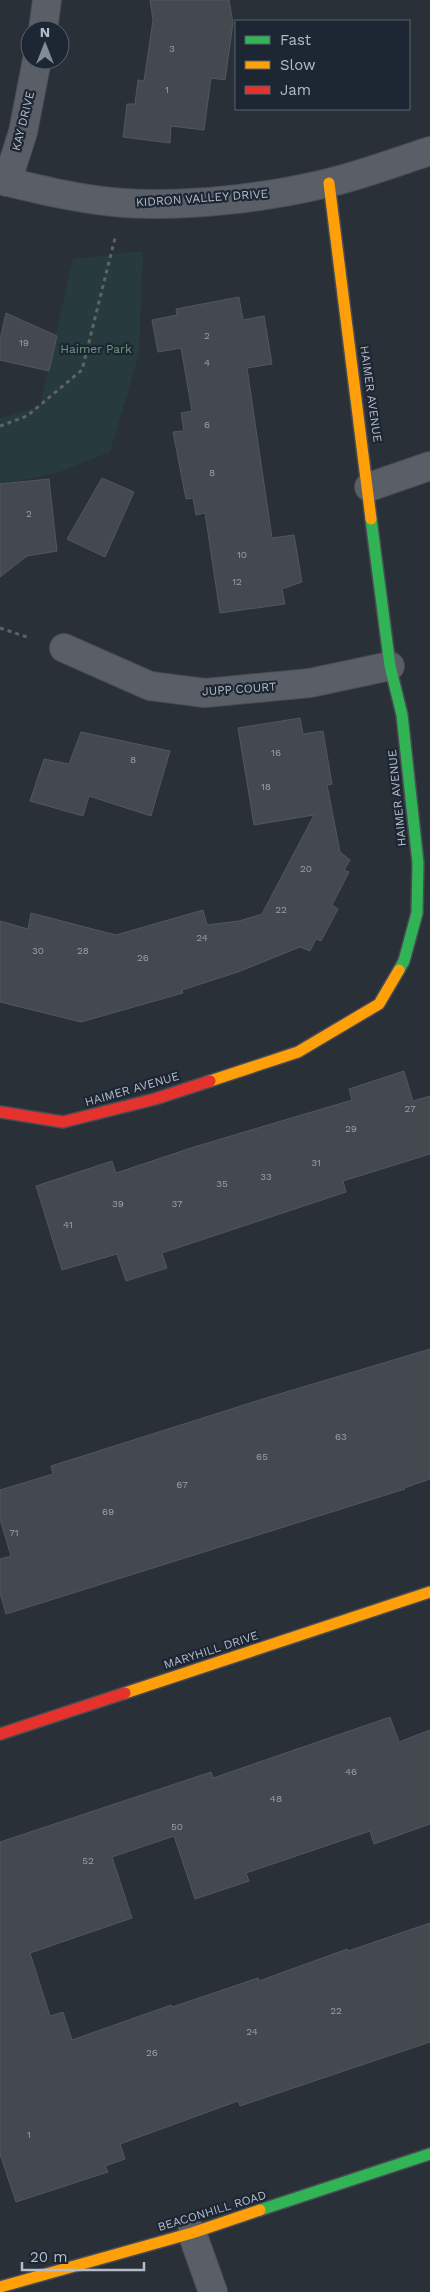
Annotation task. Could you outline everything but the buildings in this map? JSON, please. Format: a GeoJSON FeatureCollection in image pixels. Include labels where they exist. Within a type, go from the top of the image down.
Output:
{"type":"FeatureCollection","features":[{"type":"Feature","properties":{"kind":"street"},"geometry":{"type":"LineString","coordinates":[[44,20],[47,0]]}},
{"type":"Feature","properties":{"kind":"street","name":"KAY DRIVE"},"geometry":{"type":"LineString","coordinates":[[3,181],[22,132],[35,70]]}},
{"type":"Feature","properties":{"kind":"street","name":"KIDRON VALLEY DRIVE"},"geometry":{"type":"LineString","coordinates":[[3,181],[64,195],[124,203],[260,197],[329,183],[430,151]]}},
{"type":"Feature","properties":{"kind":"street","name":"HAIMER AVENUE"},"geometry":{"type":"LineString","coordinates":[[0,1112],[63,1122],[155,1099],[298,1052],[378,1004],[404,961],[417,913],[418,864],[416,838],[402,715],[390,666],[369,487],[329,183]]}},
{"type":"Feature","properties":{"kind":"street"},"geometry":{"type":"LineString","coordinates":[[369,487],[430,466]]}},
{"type":"Feature","properties":{"kind":"street","name":"JUPP COURT"},"geometry":{"type":"LineString","coordinates":[[64,648],[150,686],[206,693],[310,683],[390,666]]}},
{"type":"Feature","properties":{"kind":"street","name":"MARYHILL DRIVE"},"geometry":{"type":"LineString","coordinates":[[0,1734],[430,1592]]}},
{"type":"Feature","properties":{"kind":"street","name":"BEACONHILL ROAD"},"geometry":{"type":"LineString","coordinates":[[0,2287],[192,2233],[430,2154]]}},
{"type":"Feature","properties":{"kind":"street"},"geometry":{"type":"LineString","coordinates":[[192,2233],[213,2292]]}},
{"type":"Feature","properties":{"kind":"path"},"geometry":{"type":"LineString","coordinates":[[0,426],[26,416],[82,370],[124,203]]}},
{"type":"Feature","properties":{"kind":"green space","name":"Haimer Park"},"geometry":{"type":"Polygon","coordinates":[[[143,251],[139,355],[110,452],[57,473],[0,485],[0,418],[40,406],[73,259],[143,251]]]}},
{"type":"Feature","properties":{"kind":"traffic: fast"},"geometry":{"type":"LineString","coordinates":[[371,519],[390,666],[402,715],[418,863],[417,913],[404,961],[399,970]]}},
{"type":"Feature","properties":{"kind":"traffic: fast"},"geometry":{"type":"LineString","coordinates":[[260,2210],[430,2154]]}},
{"type":"Feature","properties":{"kind":"traffic: slow"},"geometry":{"type":"LineString","coordinates":[[329,183],[371,519]]}},
{"type":"Feature","properties":{"kind":"traffic: slow"},"geometry":{"type":"LineString","coordinates":[[210,1081],[298,1052],[379,1004],[399,970]]}},
{"type":"Feature","properties":{"kind":"traffic: slow"},"geometry":{"type":"LineString","coordinates":[[125,1693],[430,1592]]}},
{"type":"Feature","properties":{"kind":"traffic: slow"},"geometry":{"type":"LineString","coordinates":[[0,2287],[192,2233],[260,2210]]}},
{"type":"Feature","properties":{"kind":"traffic: jam"},"geometry":{"type":"LineString","coordinates":[[0,1112],[63,1122],[155,1099],[210,1081]]}},
{"type":"Feature","properties":{"kind":"traffic: jam"},"geometry":{"type":"LineString","coordinates":[[0,1734],[125,1693]]}}]}
